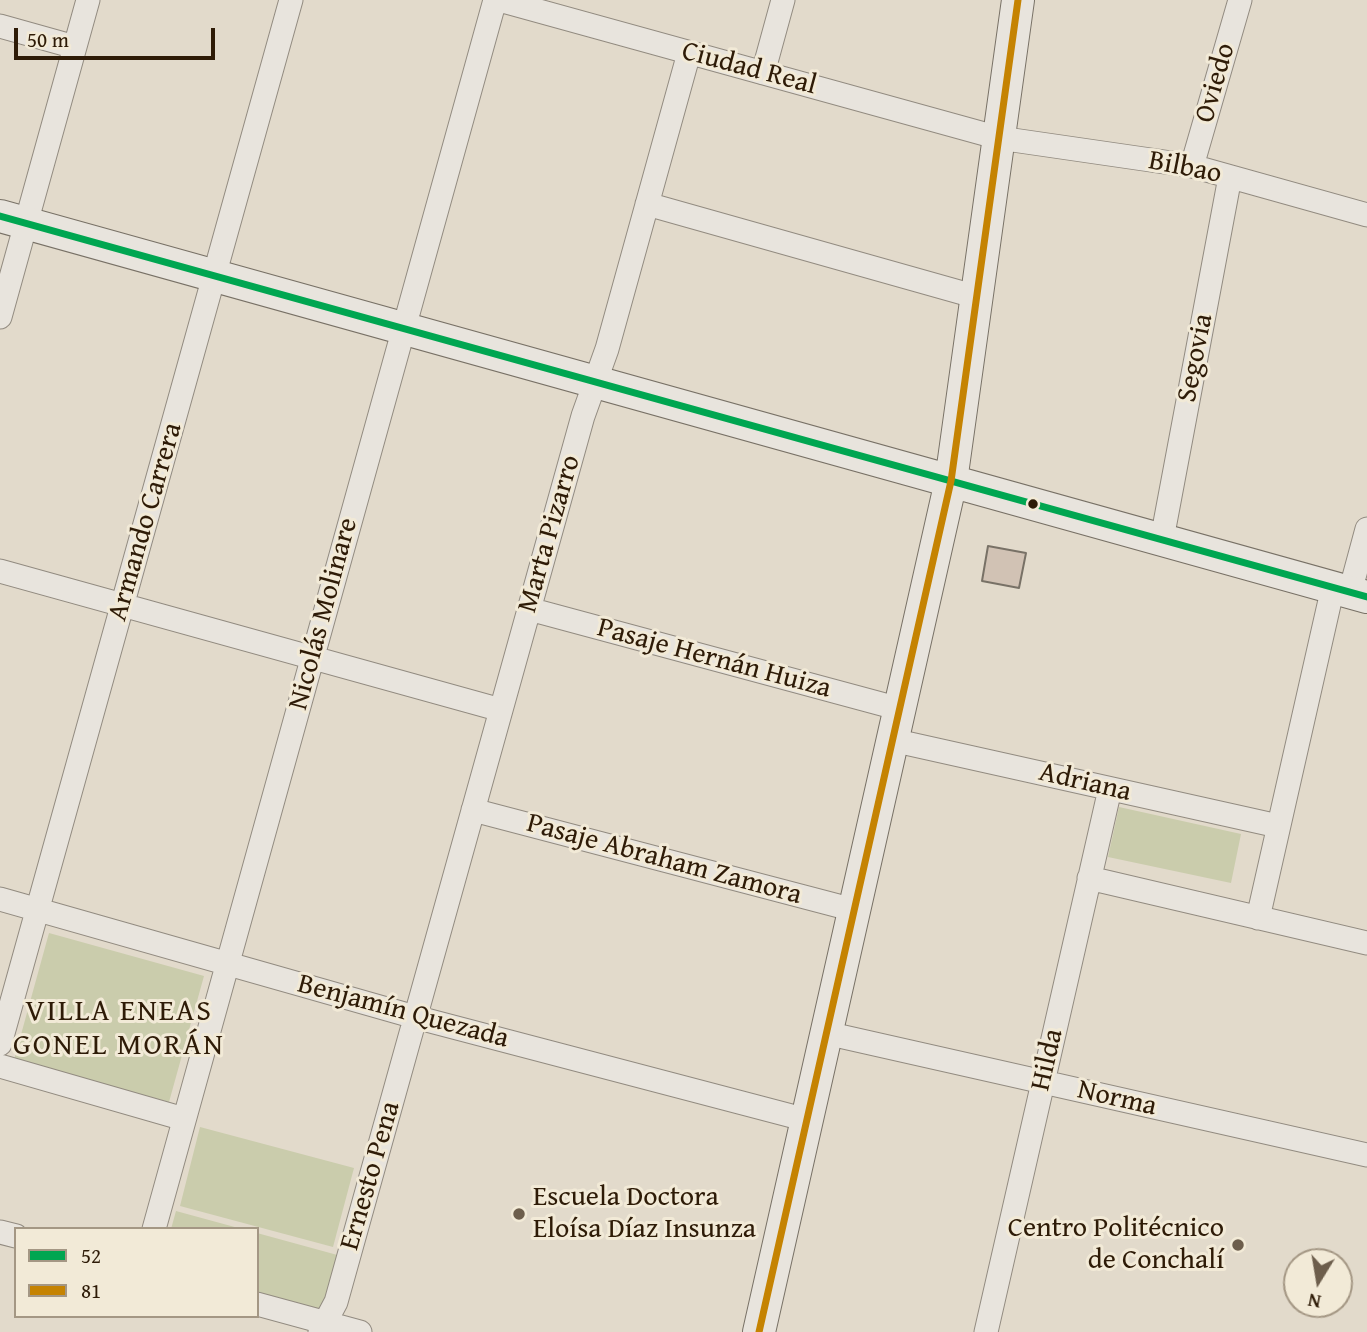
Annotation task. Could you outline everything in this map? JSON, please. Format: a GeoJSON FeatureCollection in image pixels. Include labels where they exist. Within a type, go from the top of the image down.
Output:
{"type":"FeatureCollection","features":[{"type":"Feature","properties":{"kind":"street"},"geometry":{"type":"LineString","coordinates":[[0,317],[13,219],[75,47],[88,0]]}},
{"type":"Feature","properties":{"kind":"street","name":"Armando Carrera"},"geometry":{"type":"LineString","coordinates":[[0,1044],[291,0]]}},
{"type":"Feature","properties":{"kind":"street","name":"Ciudad Real"},"geometry":{"type":"LineString","coordinates":[[497,0],[999,138]]}},
{"type":"Feature","properties":{"kind":"street","name":"Nicolás Molinare"},"geometry":{"type":"LineString","coordinates":[[155,1227],[403,328],[497,0]]}},
{"type":"Feature","properties":{"kind":"street"},"geometry":{"type":"LineString","coordinates":[[763,73],[783,0]]}},
{"type":"Feature","properties":{"kind":"street"},"geometry":{"type":"LineString","coordinates":[[759,1332],[951,481],[1018,0]]}},
{"type":"Feature","properties":{"kind":"street","name":"Oviedo"},"geometry":{"type":"LineString","coordinates":[[1192,166],[1240,0]]}},
{"type":"Feature","properties":{"kind":"street"},"geometry":{"type":"LineString","coordinates":[[0,26],[75,47]]}},
{"type":"Feature","properties":{"kind":"street","name":"Marta Pizarro"},"geometry":{"type":"LineString","coordinates":[[415,1017],[689,53]]}},
{"type":"Feature","properties":{"kind":"street","name":"Bilbao"},"geometry":{"type":"LineString","coordinates":[[999,138],[1192,166],[1367,215]]}},
{"type":"Feature","properties":{"kind":"street","name":"Segovia"},"geometry":{"type":"LineString","coordinates":[[1161,540],[1230,177]]}},
{"type":"Feature","properties":{"kind":"street"},"geometry":{"type":"LineString","coordinates":[[647,204],[976,297]]}},
{"type":"Feature","properties":{"kind":"street"},"geometry":{"type":"LineString","coordinates":[[13,219],[1350,592]]}},
{"type":"Feature","properties":{"kind":"street"},"geometry":{"type":"LineString","coordinates":[[1258,918],[1278,826],[1367,529]]}},
{"type":"Feature","properties":{"kind":"street"},"geometry":{"type":"LineString","coordinates":[[0,571],[501,710]]}},
{"type":"Feature","properties":{"kind":"street","name":"Pasaje Hernán Huiza"},"geometry":{"type":"LineString","coordinates":[[529,609],[900,709]]}},
{"type":"Feature","properties":{"kind":"street","name":"Adriana"},"geometry":{"type":"LineString","coordinates":[[892,740],[1278,826]]}},
{"type":"Feature","properties":{"kind":"street","name":"Hilda"},"geometry":{"type":"LineString","coordinates":[[986,1332],[1110,789]]}},
{"type":"Feature","properties":{"kind":"street","name":"Pasaje Abraham Zamora"},"geometry":{"type":"LineString","coordinates":[[473,810],[854,910]]}},
{"type":"Feature","properties":{"kind":"street"},"geometry":{"type":"LineString","coordinates":[[1089,878],[1367,943]]}},
{"type":"Feature","properties":{"kind":"street","name":"Benjamín Quezada"},"geometry":{"type":"LineString","coordinates":[[0,899],[415,1017],[807,1121]]}},
{"type":"Feature","properties":{"kind":"street","name":"Ernesto Pena"},"geometry":{"type":"LineString","coordinates":[[323,1327],[336,1302],[415,1017]]}},
{"type":"Feature","properties":{"kind":"street","name":"Norma"},"geometry":{"type":"LineString","coordinates":[[826,1033],[1367,1155]]}},
{"type":"Feature","properties":{"kind":"street"},"geometry":{"type":"LineString","coordinates":[[0,1066],[184,1119]]}},
{"type":"Feature","properties":{"kind":"street"},"geometry":{"type":"LineString","coordinates":[[259,1305],[323,1327],[360,1332]]}},
{"type":"Feature","properties":{"kind":"green space"},"geometry":{"type":"Polygon","coordinates":[[[1119,807],[1241,834],[1231,883],[1108,857],[1119,807]]]}},
{"type":"Feature","properties":{"kind":"green space"},"geometry":{"type":"Polygon","coordinates":[[[49,933],[204,976],[169,1102],[14,1060],[49,933]]]}},
{"type":"Feature","properties":{"kind":"green space"},"geometry":{"type":"Polygon","coordinates":[[[200,1127],[354,1168],[333,1247],[180,1206],[200,1127]]]}},
{"type":"Feature","properties":{"kind":"green space"},"geometry":{"type":"Polygon","coordinates":[[[176,1211],[235,1227],[172,1227],[176,1211]]]}},
{"type":"Feature","properties":{"kind":"green space"},"geometry":{"type":"Polygon","coordinates":[[[259,1234],[341,1256],[325,1313],[259,1295],[259,1234]]]}},
{"type":"Feature","properties":{"kind":"building"},"geometry":{"type":"Polygon","coordinates":[[[988,546],[1026,553],[1019,588],[982,581],[988,546]]]}},
{"type":"Feature","properties":{"kind":"transit line","name":"81"},"geometry":{"type":"LineString","coordinates":[[759,1332],[951,481],[1018,0]]}},
{"type":"Feature","properties":{"kind":"transit line","name":"52"},"geometry":{"type":"LineString","coordinates":[[0,216],[1367,597]]}},
{"type":"Feature","properties":{"kind":"place","name":"Escuela Doctora Eloísa Díaz Insunza"},"geometry":{"type":"Point","coordinates":[519,1214]}},
{"type":"Feature","properties":{"kind":"place","name":"Centro Politécnico de Conchalí"},"geometry":{"type":"Point","coordinates":[1238,1245]}},
{"type":"Feature","properties":{"kind":"district","name":"VILLA ENEAS GONEL MORÁN"},"geometry":{"type":"Point","coordinates":[119,1029]}}]}
